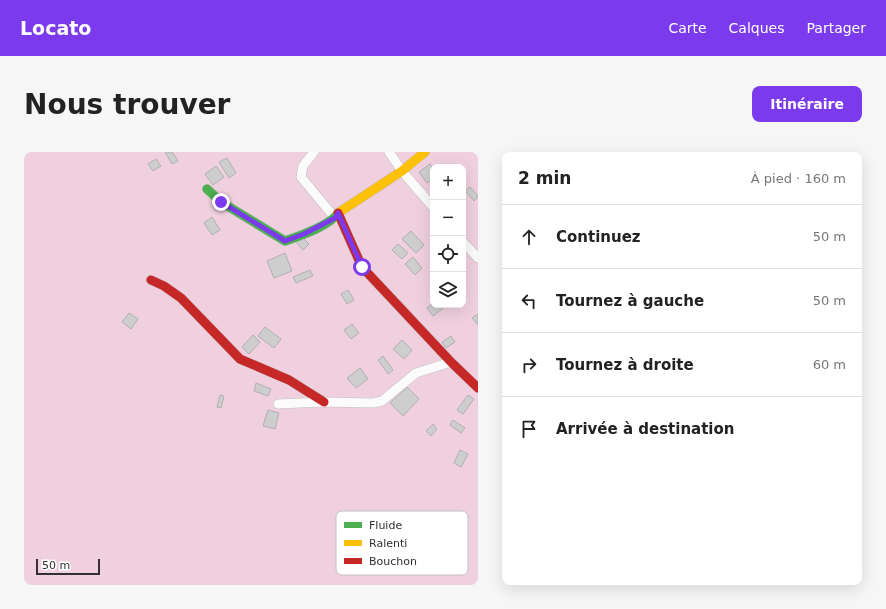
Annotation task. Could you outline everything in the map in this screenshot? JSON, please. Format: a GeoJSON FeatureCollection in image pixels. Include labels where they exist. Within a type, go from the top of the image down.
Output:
{"type":"FeatureCollection","features":[{"type":"Feature","properties":{"kind":"street"},"geometry":{"type":"LineString","coordinates":[[314,152],[304,166],[301,176],[336,216],[362,267],[451,362],[478,388]]}},
{"type":"Feature","properties":{"kind":"street"},"geometry":{"type":"LineString","coordinates":[[389,152],[402,171],[430,204]]}},
{"type":"Feature","properties":{"kind":"street"},"geometry":{"type":"LineString","coordinates":[[207,189],[221,202],[282,240],[288,241],[336,216],[402,171],[425,152]]}},
{"type":"Feature","properties":{"kind":"street"},"geometry":{"type":"LineString","coordinates":[[466,245],[478,258]]}},
{"type":"Feature","properties":{"kind":"street"},"geometry":{"type":"LineString","coordinates":[[151,280],[164,286],[192,308],[240,359],[289,380],[324,402]]}},
{"type":"Feature","properties":{"kind":"street"},"geometry":{"type":"LineString","coordinates":[[278,404],[324,402],[368,403],[382,401],[416,373],[451,362]]}},
{"type":"Feature","properties":{"kind":"shaded area"},"geometry":{"type":"Polygon","coordinates":[[[24,152],[478,152],[478,585],[24,585],[24,152]]]}},
{"type":"Feature","properties":{"kind":"building"},"geometry":{"type":"Polygon","coordinates":[[[165,152],[172,152],[178,161],[172,164],[165,152]]]}},
{"type":"Feature","properties":{"kind":"building"},"geometry":{"type":"Polygon","coordinates":[[[227,158],[236,173],[229,178],[219,162],[227,158]]]}},
{"type":"Feature","properties":{"kind":"building"},"geometry":{"type":"Polygon","coordinates":[[[156,159],[161,166],[153,171],[148,164],[156,159]]]}},
{"type":"Feature","properties":{"kind":"building"},"geometry":{"type":"Polygon","coordinates":[[[430,164],[430,181],[427,183],[419,172],[430,164]]]}},
{"type":"Feature","properties":{"kind":"building"},"geometry":{"type":"Polygon","coordinates":[[[216,166],[224,177],[213,185],[205,174],[216,166]]]}},
{"type":"Feature","properties":{"kind":"building"},"geometry":{"type":"Polygon","coordinates":[[[470,187],[478,196],[474,201],[466,192],[470,187]]]}},
{"type":"Feature","properties":{"kind":"building"},"geometry":{"type":"Polygon","coordinates":[[[212,217],[220,230],[212,235],[204,223],[212,217]]]}},
{"type":"Feature","properties":{"kind":"building"},"geometry":{"type":"Polygon","coordinates":[[[411,231],[424,245],[416,253],[402,239],[411,231]]]}},
{"type":"Feature","properties":{"kind":"building"},"geometry":{"type":"Polygon","coordinates":[[[301,236],[309,244],[303,250],[295,241],[301,236]]]}},
{"type":"Feature","properties":{"kind":"building"},"geometry":{"type":"Polygon","coordinates":[[[398,244],[408,253],[402,259],[392,250],[398,244]]]}},
{"type":"Feature","properties":{"kind":"building"},"geometry":{"type":"Polygon","coordinates":[[[285,253],[292,271],[274,278],[267,261],[285,253]]]}},
{"type":"Feature","properties":{"kind":"building"},"geometry":{"type":"Polygon","coordinates":[[[413,257],[422,268],[415,275],[405,264],[413,257]]]}},
{"type":"Feature","properties":{"kind":"building"},"geometry":{"type":"Polygon","coordinates":[[[310,270],[313,276],[296,283],[293,277],[310,270]]]}},
{"type":"Feature","properties":{"kind":"building"},"geometry":{"type":"Polygon","coordinates":[[[348,290],[354,300],[347,304],[341,294],[348,290]]]}},
{"type":"Feature","properties":{"kind":"building"},"geometry":{"type":"Polygon","coordinates":[[[430,306],[430,308],[443,308],[433,316],[427,308],[430,306]]]}},
{"type":"Feature","properties":{"kind":"building"},"geometry":{"type":"Polygon","coordinates":[[[129,313],[138,319],[131,329],[122,322],[129,313]]]}},
{"type":"Feature","properties":{"kind":"building"},"geometry":{"type":"Polygon","coordinates":[[[478,314],[478,325],[472,318],[478,314]]]}},
{"type":"Feature","properties":{"kind":"building"},"geometry":{"type":"Polygon","coordinates":[[[352,324],[359,333],[351,339],[344,330],[352,324]]]}},
{"type":"Feature","properties":{"kind":"building"},"geometry":{"type":"Polygon","coordinates":[[[265,327],[281,339],[274,348],[258,336],[265,327]]]}},
{"type":"Feature","properties":{"kind":"building"},"geometry":{"type":"Polygon","coordinates":[[[253,335],[260,342],[249,354],[242,347],[253,335]]]}},
{"type":"Feature","properties":{"kind":"building"},"geometry":{"type":"Polygon","coordinates":[[[451,336],[455,342],[446,348],[442,342],[451,336]]]}},
{"type":"Feature","properties":{"kind":"building"},"geometry":{"type":"Polygon","coordinates":[[[402,340],[412,350],[404,359],[393,349],[402,340]]]}},
{"type":"Feature","properties":{"kind":"building"},"geometry":{"type":"Polygon","coordinates":[[[383,356],[393,370],[388,374],[378,360],[383,356]]]}},
{"type":"Feature","properties":{"kind":"building"},"geometry":{"type":"Polygon","coordinates":[[[360,368],[368,379],[356,388],[347,378],[360,368]]]}},
{"type":"Feature","properties":{"kind":"building"},"geometry":{"type":"Polygon","coordinates":[[[256,383],[271,389],[268,396],[254,391],[256,383]]]}},
{"type":"Feature","properties":{"kind":"building"},"geometry":{"type":"Polygon","coordinates":[[[407,387],[419,399],[403,416],[390,403],[407,387]]]}},
{"type":"Feature","properties":{"kind":"building"},"geometry":{"type":"Polygon","coordinates":[[[220,395],[224,396],[221,408],[217,407],[220,395]]]}},
{"type":"Feature","properties":{"kind":"building"},"geometry":{"type":"Polygon","coordinates":[[[468,395],[474,399],[463,414],[457,410],[468,395]]]}},
{"type":"Feature","properties":{"kind":"building"},"geometry":{"type":"Polygon","coordinates":[[[268,410],[279,413],[275,429],[263,426],[268,410]]]}},
{"type":"Feature","properties":{"kind":"building"},"geometry":{"type":"Polygon","coordinates":[[[453,420],[465,428],[461,433],[450,425],[453,420]]]}},
{"type":"Feature","properties":{"kind":"building"},"geometry":{"type":"Polygon","coordinates":[[[433,424],[437,429],[431,436],[426,431],[433,424]]]}},
{"type":"Feature","properties":{"kind":"building"},"geometry":{"type":"Polygon","coordinates":[[[460,450],[468,454],[461,467],[454,463],[460,450]]]}},
{"type":"Feature","properties":{"kind":"traffic: fast"},"geometry":{"type":"LineString","coordinates":[[207,189],[221,202],[285,241],[321,226],[334,218],[338,213]]}},
{"type":"Feature","properties":{"kind":"traffic: slow"},"geometry":{"type":"LineString","coordinates":[[338,213],[402,171],[425,152]]}},
{"type":"Feature","properties":{"kind":"traffic: jam"},"geometry":{"type":"LineString","coordinates":[[338,213],[362,267],[451,362],[478,388]]}},
{"type":"Feature","properties":{"kind":"traffic: jam"},"geometry":{"type":"LineString","coordinates":[[151,280],[164,286],[181,298],[240,359],[289,380],[324,402]]}},
{"type":"Feature","properties":{"kind":"route"},"geometry":{"type":"LineString","coordinates":[[221,202],[285,241],[304,234],[335,218],[338,213],[362,267]]}}]}
